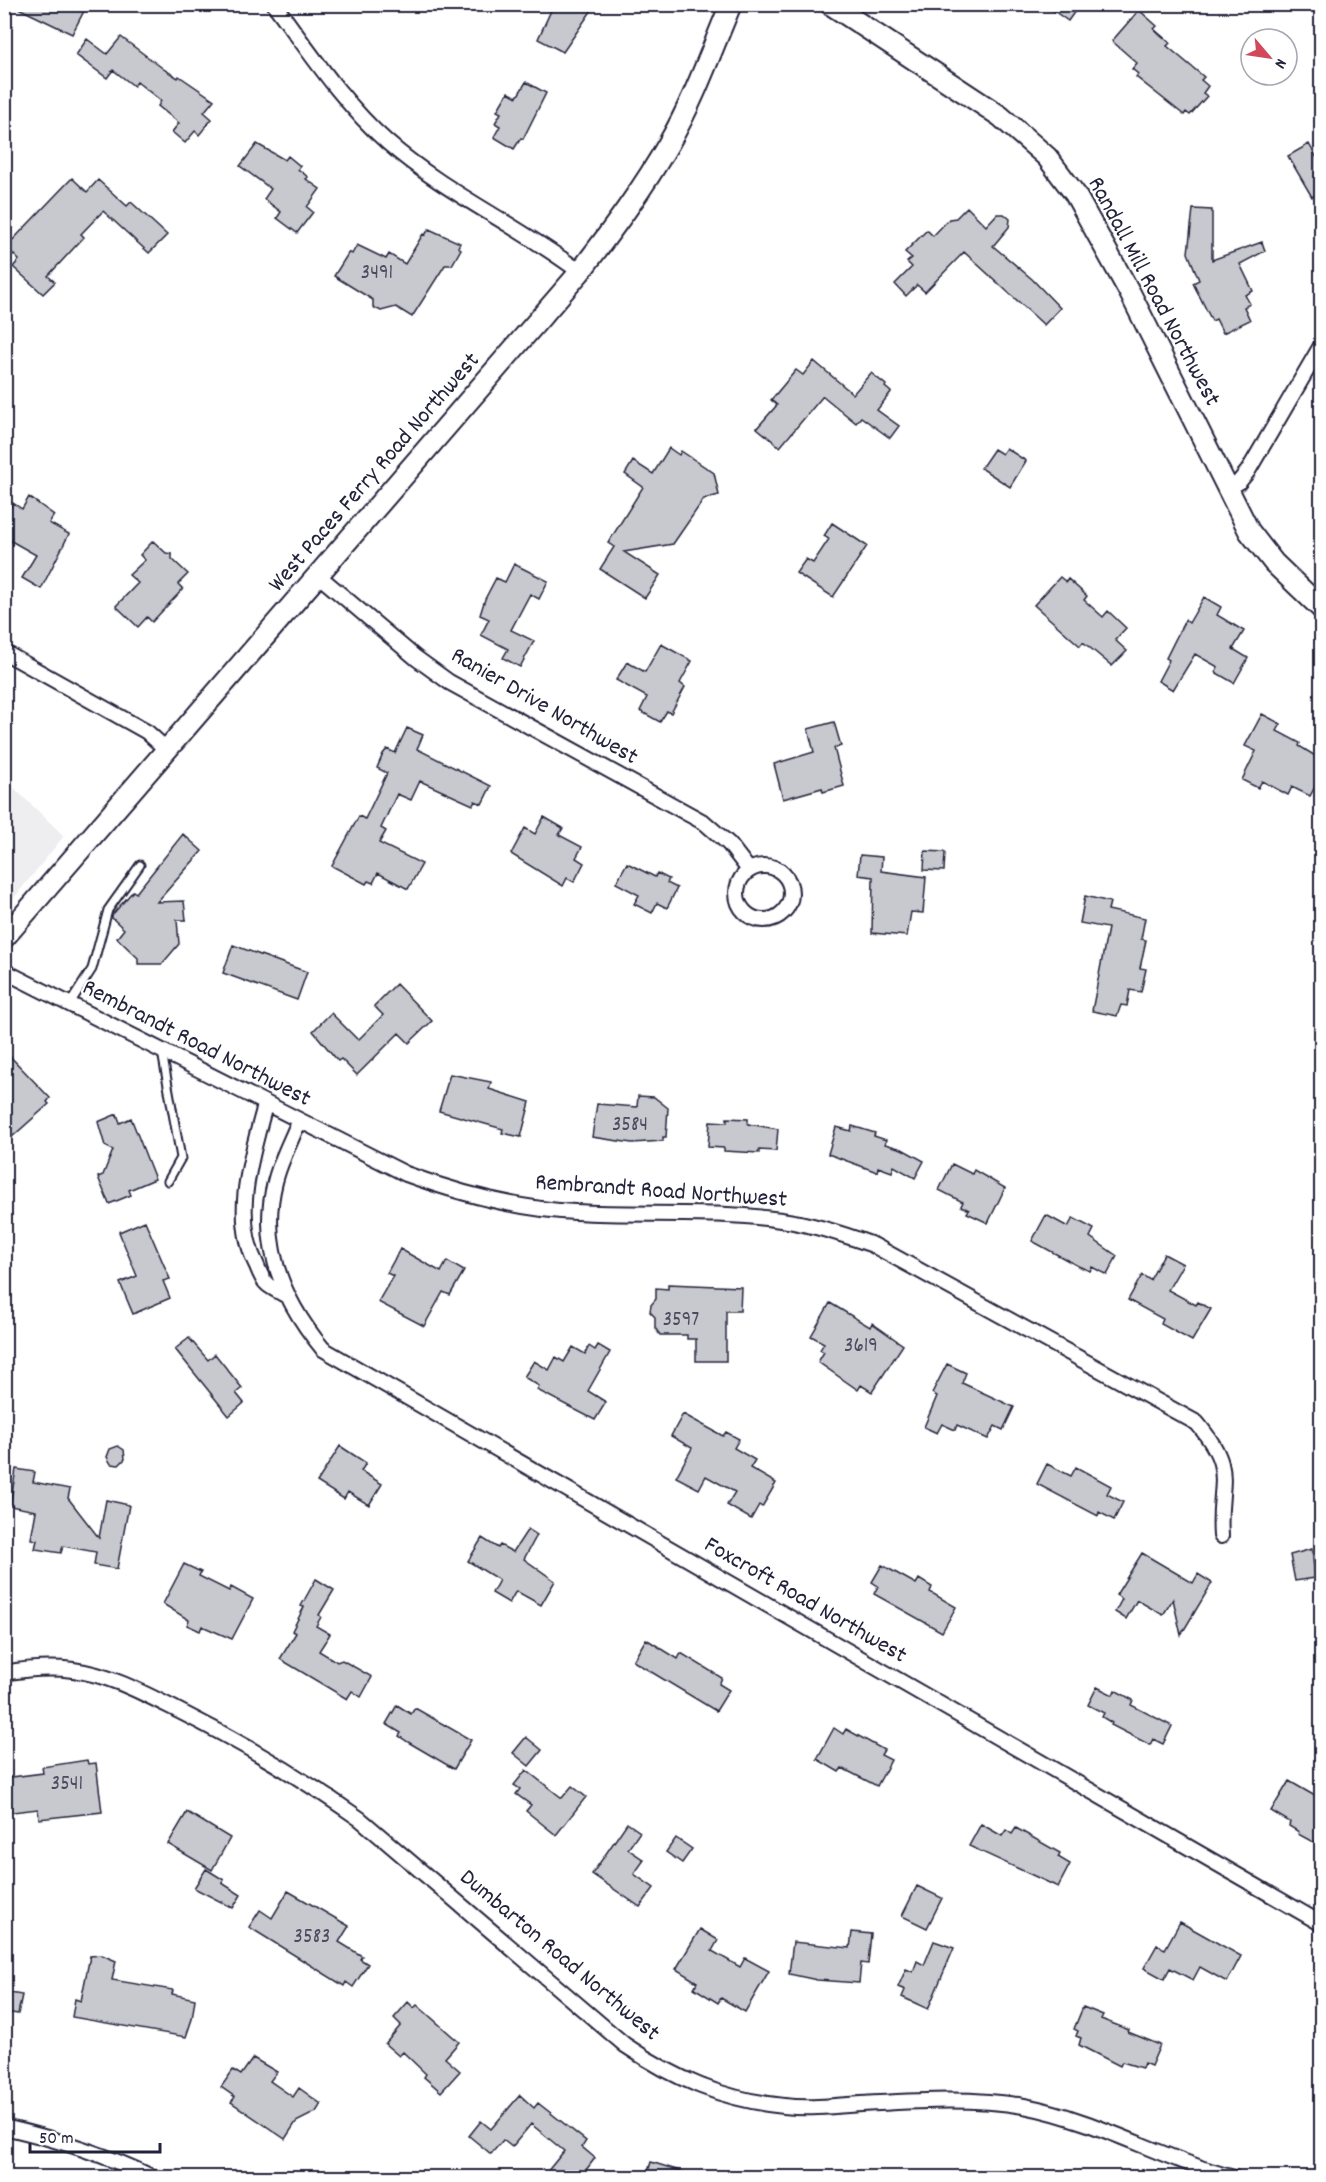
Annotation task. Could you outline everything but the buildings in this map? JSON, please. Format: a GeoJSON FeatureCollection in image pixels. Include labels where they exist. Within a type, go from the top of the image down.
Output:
{"type":"FeatureCollection","features":[{"type":"Feature","properties":{"kind":"main road","name":"West Paces Ferry Road Northwest"},"geometry":{"type":"LineString","coordinates":[[4,938],[580,272],[630,206],[670,142],[696,88],[730,4]]}},
{"type":"Feature","properties":{"kind":"main road","name":"Randall Mill Road Northwest"},"geometry":{"type":"LineString","coordinates":[[830,4],[1000,116],[1047,157],[1075,194],[1130,293],[1227,489],[1255,539],[1274,563],[1322,609]]}},
{"type":"Feature","properties":{"kind":"street"},"geometry":{"type":"LineString","coordinates":[[273,4],[351,104],[386,141],[430,175],[556,254],[580,272]]}},
{"type":"Feature","properties":{"kind":"street"},"geometry":{"type":"LineString","coordinates":[[1227,489],[1239,482],[1248,471],[1322,344]]}},
{"type":"Feature","properties":{"kind":"street","name":"Ranier Drive Northwest"},"geometry":{"type":"LineString","coordinates":[[319,576],[416,658],[449,682],[705,823],[729,844],[749,870]]}},
{"type":"Feature","properties":{"kind":"street"},"geometry":{"type":"LineString","coordinates":[[4,652],[147,732],[168,751]]}},
{"type":"Feature","properties":{"kind":"street","name":"Rembrandt Road Northwest"},"geometry":{"type":"LineString","coordinates":[[4,971],[265,1105],[406,1174],[452,1190],[497,1202],[574,1212],[711,1215],[780,1220],[830,1230],[873,1245],[1197,1423],[1213,1443],[1223,1467],[1221,1536]]}},
{"type":"Feature","properties":{"kind":"street","name":"Foxcroft Road Northwest"},"geometry":{"type":"LineString","coordinates":[[265,1105],[245,1192],[246,1225],[252,1257],[266,1283],[285,1295]]}},
{"type":"Feature","properties":{"kind":"street","name":"Foxcroft Road Northwest"},"geometry":{"type":"LineString","coordinates":[[299,1121],[275,1181],[271,1206],[271,1232],[277,1271],[285,1295],[300,1321],[323,1349],[1322,1924]]}},
{"type":"Feature","properties":{"kind":"street","name":"Dumbarton Road Northwest"},"geometry":{"type":"LineString","coordinates":[[4,1673],[30,1669],[72,1670],[103,1676],[133,1688],[242,1742],[315,1787],[360,1819],[625,2045],[658,2068],[690,2084],[737,2099],[786,2107],[943,2099],[1023,2106],[1094,2124],[1227,2177]]}},
{"type":"Feature","properties":{"kind":"street"},"geometry":{"type":"LineString","coordinates":[[4,2127],[57,2139],[119,2161],[154,2178]]}},
{"type":"Feature","properties":{"kind":"lane"},"geometry":{"type":"LineString","coordinates":[[69,1005],[92,969],[108,910],[140,865]]}},
{"type":"Feature","properties":{"kind":"lane"},"geometry":{"type":"LineString","coordinates":[[162,1052],[181,1158],[168,1181]]}},
{"type":"Feature","properties":{"kind":"shaded area"},"geometry":{"type":"Polygon","coordinates":[[[5,782],[64,836],[5,909],[5,782]]]}}]}
